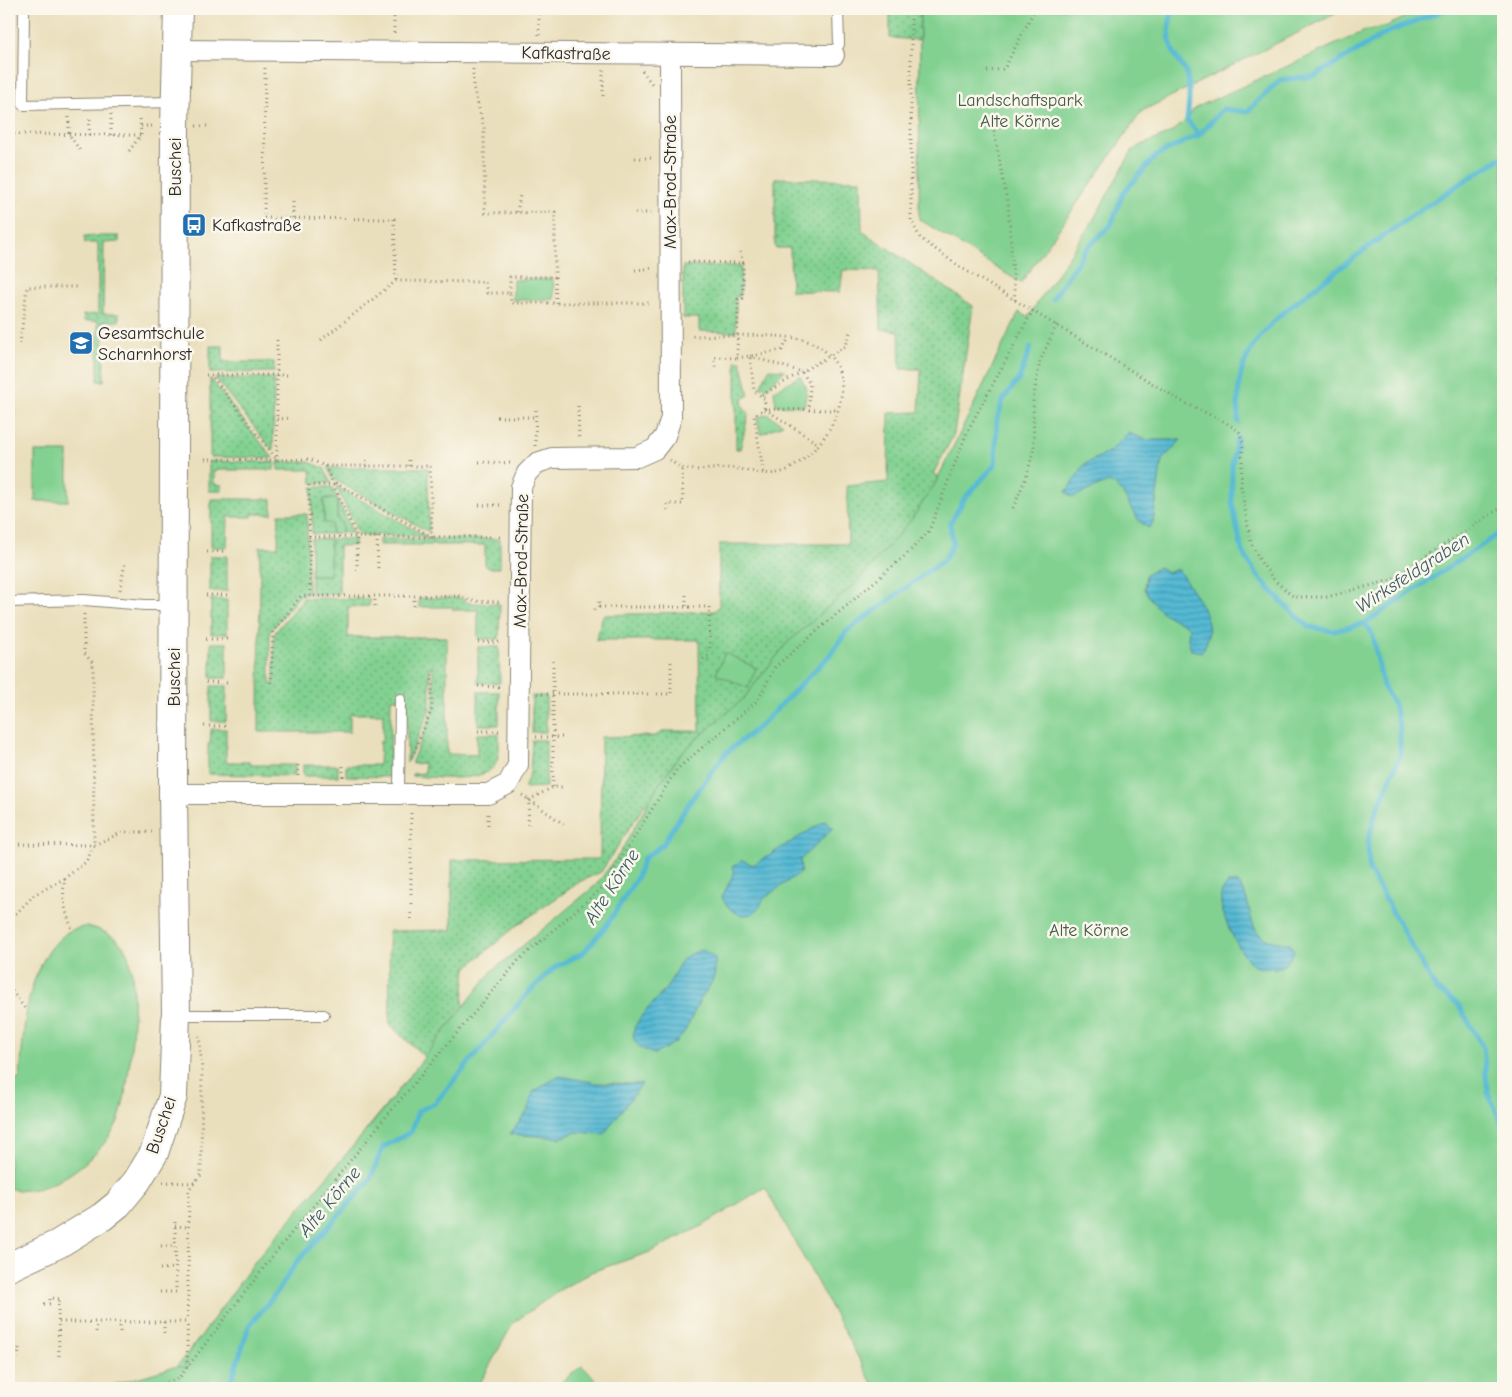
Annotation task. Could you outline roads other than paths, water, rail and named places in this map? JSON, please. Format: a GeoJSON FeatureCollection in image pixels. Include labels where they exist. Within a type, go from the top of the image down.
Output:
{"type":"FeatureCollection","features":[{"type":"Feature","properties":{"kind":"street","name":"Buschei"},"geometry":{"type":"LineString","coordinates":[[9,1267],[58,1244],[102,1217],[118,1204],[137,1180],[154,1152],[173,1096],[187,1021],[173,794],[178,9]]}},
{"type":"Feature","properties":{"kind":"street","name":"Kafkastraße"},"geometry":{"type":"LineString","coordinates":[[178,50],[834,55]]}},
{"type":"Feature","properties":{"kind":"street","name":"Max-Brod-Straße"},"geometry":{"type":"LineString","coordinates":[[399,793],[488,794],[508,784],[518,765],[507,736],[507,537],[521,487],[527,474],[537,463],[552,458],[637,457],[655,449],[665,436],[671,418],[670,336],[659,300],[659,263],[670,54]]}},
{"type":"Feature","properties":{"kind":"street"},"geometry":{"type":"LineString","coordinates":[[173,794],[399,793]]}},
{"type":"Feature","properties":{"kind":"lane"},"geometry":{"type":"LineString","coordinates":[[24,9],[23,104],[176,102]]}},
{"type":"Feature","properties":{"kind":"lane"},"geometry":{"type":"LineString","coordinates":[[834,55],[839,44],[838,11]]}},
{"type":"Feature","properties":{"kind":"lane"},"geometry":{"type":"LineString","coordinates":[[9,602],[84,600],[145,605],[174,605]]}},
{"type":"Feature","properties":{"kind":"lane"},"geometry":{"type":"LineString","coordinates":[[399,793],[400,699]]}},
{"type":"Feature","properties":{"kind":"lane"},"geometry":{"type":"LineString","coordinates":[[187,1021],[324,1015]]}},
{"type":"Feature","properties":{"kind":"water"},"geometry":{"type":"Polygon","coordinates":[[[1128,433],[1146,440],[1181,440],[1162,460],[1153,522],[1149,528],[1137,518],[1120,491],[1108,482],[1073,497],[1066,492],[1085,464],[1109,452],[1128,433]]]}},
{"type":"Feature","properties":{"kind":"water"},"geometry":{"type":"Polygon","coordinates":[[[1159,567],[1167,573],[1178,569],[1204,610],[1209,628],[1208,639],[1202,652],[1191,650],[1188,639],[1189,628],[1161,610],[1144,589],[1146,575],[1159,567]]]}},
{"type":"Feature","properties":{"kind":"water"},"geometry":{"type":"Polygon","coordinates":[[[825,821],[833,828],[800,860],[801,872],[765,898],[759,908],[748,915],[732,911],[728,907],[722,897],[734,873],[732,867],[742,860],[753,865],[825,821]]]}},
{"type":"Feature","properties":{"kind":"water"},"geometry":{"type":"Polygon","coordinates":[[[1228,883],[1238,883],[1244,893],[1256,931],[1263,937],[1273,941],[1289,943],[1294,951],[1284,965],[1275,968],[1261,968],[1252,964],[1245,957],[1229,929],[1222,908],[1222,892],[1228,883]]]}},
{"type":"Feature","properties":{"kind":"water"},"geometry":{"type":"Polygon","coordinates":[[[703,950],[715,958],[715,973],[683,1034],[665,1049],[654,1054],[640,1047],[634,1040],[634,1031],[638,1022],[667,987],[683,959],[694,952],[703,950]]]}},
{"type":"Feature","properties":{"kind":"water"},"geometry":{"type":"Polygon","coordinates":[[[559,1076],[597,1083],[642,1084],[604,1134],[576,1132],[561,1138],[510,1134],[527,1112],[533,1092],[559,1076]]]}},
{"type":"Feature","properties":{"kind":"waterway"},"geometry":{"type":"LineString","coordinates":[[1173,9],[1169,26],[1172,49],[1188,78],[1187,120],[1199,135]]}},
{"type":"Feature","properties":{"kind":"waterway","name":"Alte Körne"},"geometry":{"type":"LineString","coordinates":[[1053,299],[1085,250],[1111,225],[1123,193],[1157,155],[1199,135],[1223,109],[1247,112],[1280,80],[1315,76],[1386,33],[1447,9]]}},
{"type":"Feature","properties":{"kind":"waterway","name":"Wirksfeldgraben"},"geometry":{"type":"LineString","coordinates":[[1238,422],[1238,391],[1242,369],[1251,350],[1268,328],[1300,299],[1387,233],[1433,201],[1503,157]]}},
{"type":"Feature","properties":{"kind":"waterway","name":"Alte Körne"},"geometry":{"type":"LineString","coordinates":[[229,1388],[249,1326],[278,1291],[296,1263],[370,1180],[383,1147],[411,1132],[418,1111],[435,1103],[528,993],[555,967],[583,953],[607,925],[636,879],[644,858],[662,845],[689,803],[726,753],[760,726],[829,656],[847,631],[945,559],[953,543],[950,524],[964,499],[995,465],[997,420],[1003,400],[1019,379],[1031,347]]}},
{"type":"Feature","properties":{"kind":"waterway","name":"Wirksfeldgraben"},"geometry":{"type":"LineString","coordinates":[[1237,438],[1232,466],[1232,503],[1242,551],[1258,576],[1309,627],[1334,631],[1365,623],[1503,531]]}},
{"type":"Feature","properties":{"kind":"waterway"},"geometry":{"type":"LineString","coordinates":[[1365,623],[1373,636],[1383,686],[1394,704],[1400,730],[1400,756],[1375,815],[1368,842],[1369,870],[1436,989],[1458,1004],[1483,1047],[1488,1093],[1503,1126]]}},
{"type":"Feature","properties":{"kind":"place","name":"Kafkastraße"},"geometry":{"type":"Point","coordinates":[194,225]}},
{"type":"Feature","properties":{"kind":"place","name":"Gesamtschule Scharnhorst"},"geometry":{"type":"Point","coordinates":[81,343]}},
{"type":"Feature","properties":{"kind":"park label","name":"Landschaftspark Alte Körne"},"geometry":{"type":"Point","coordinates":[1020,110]}}]}
